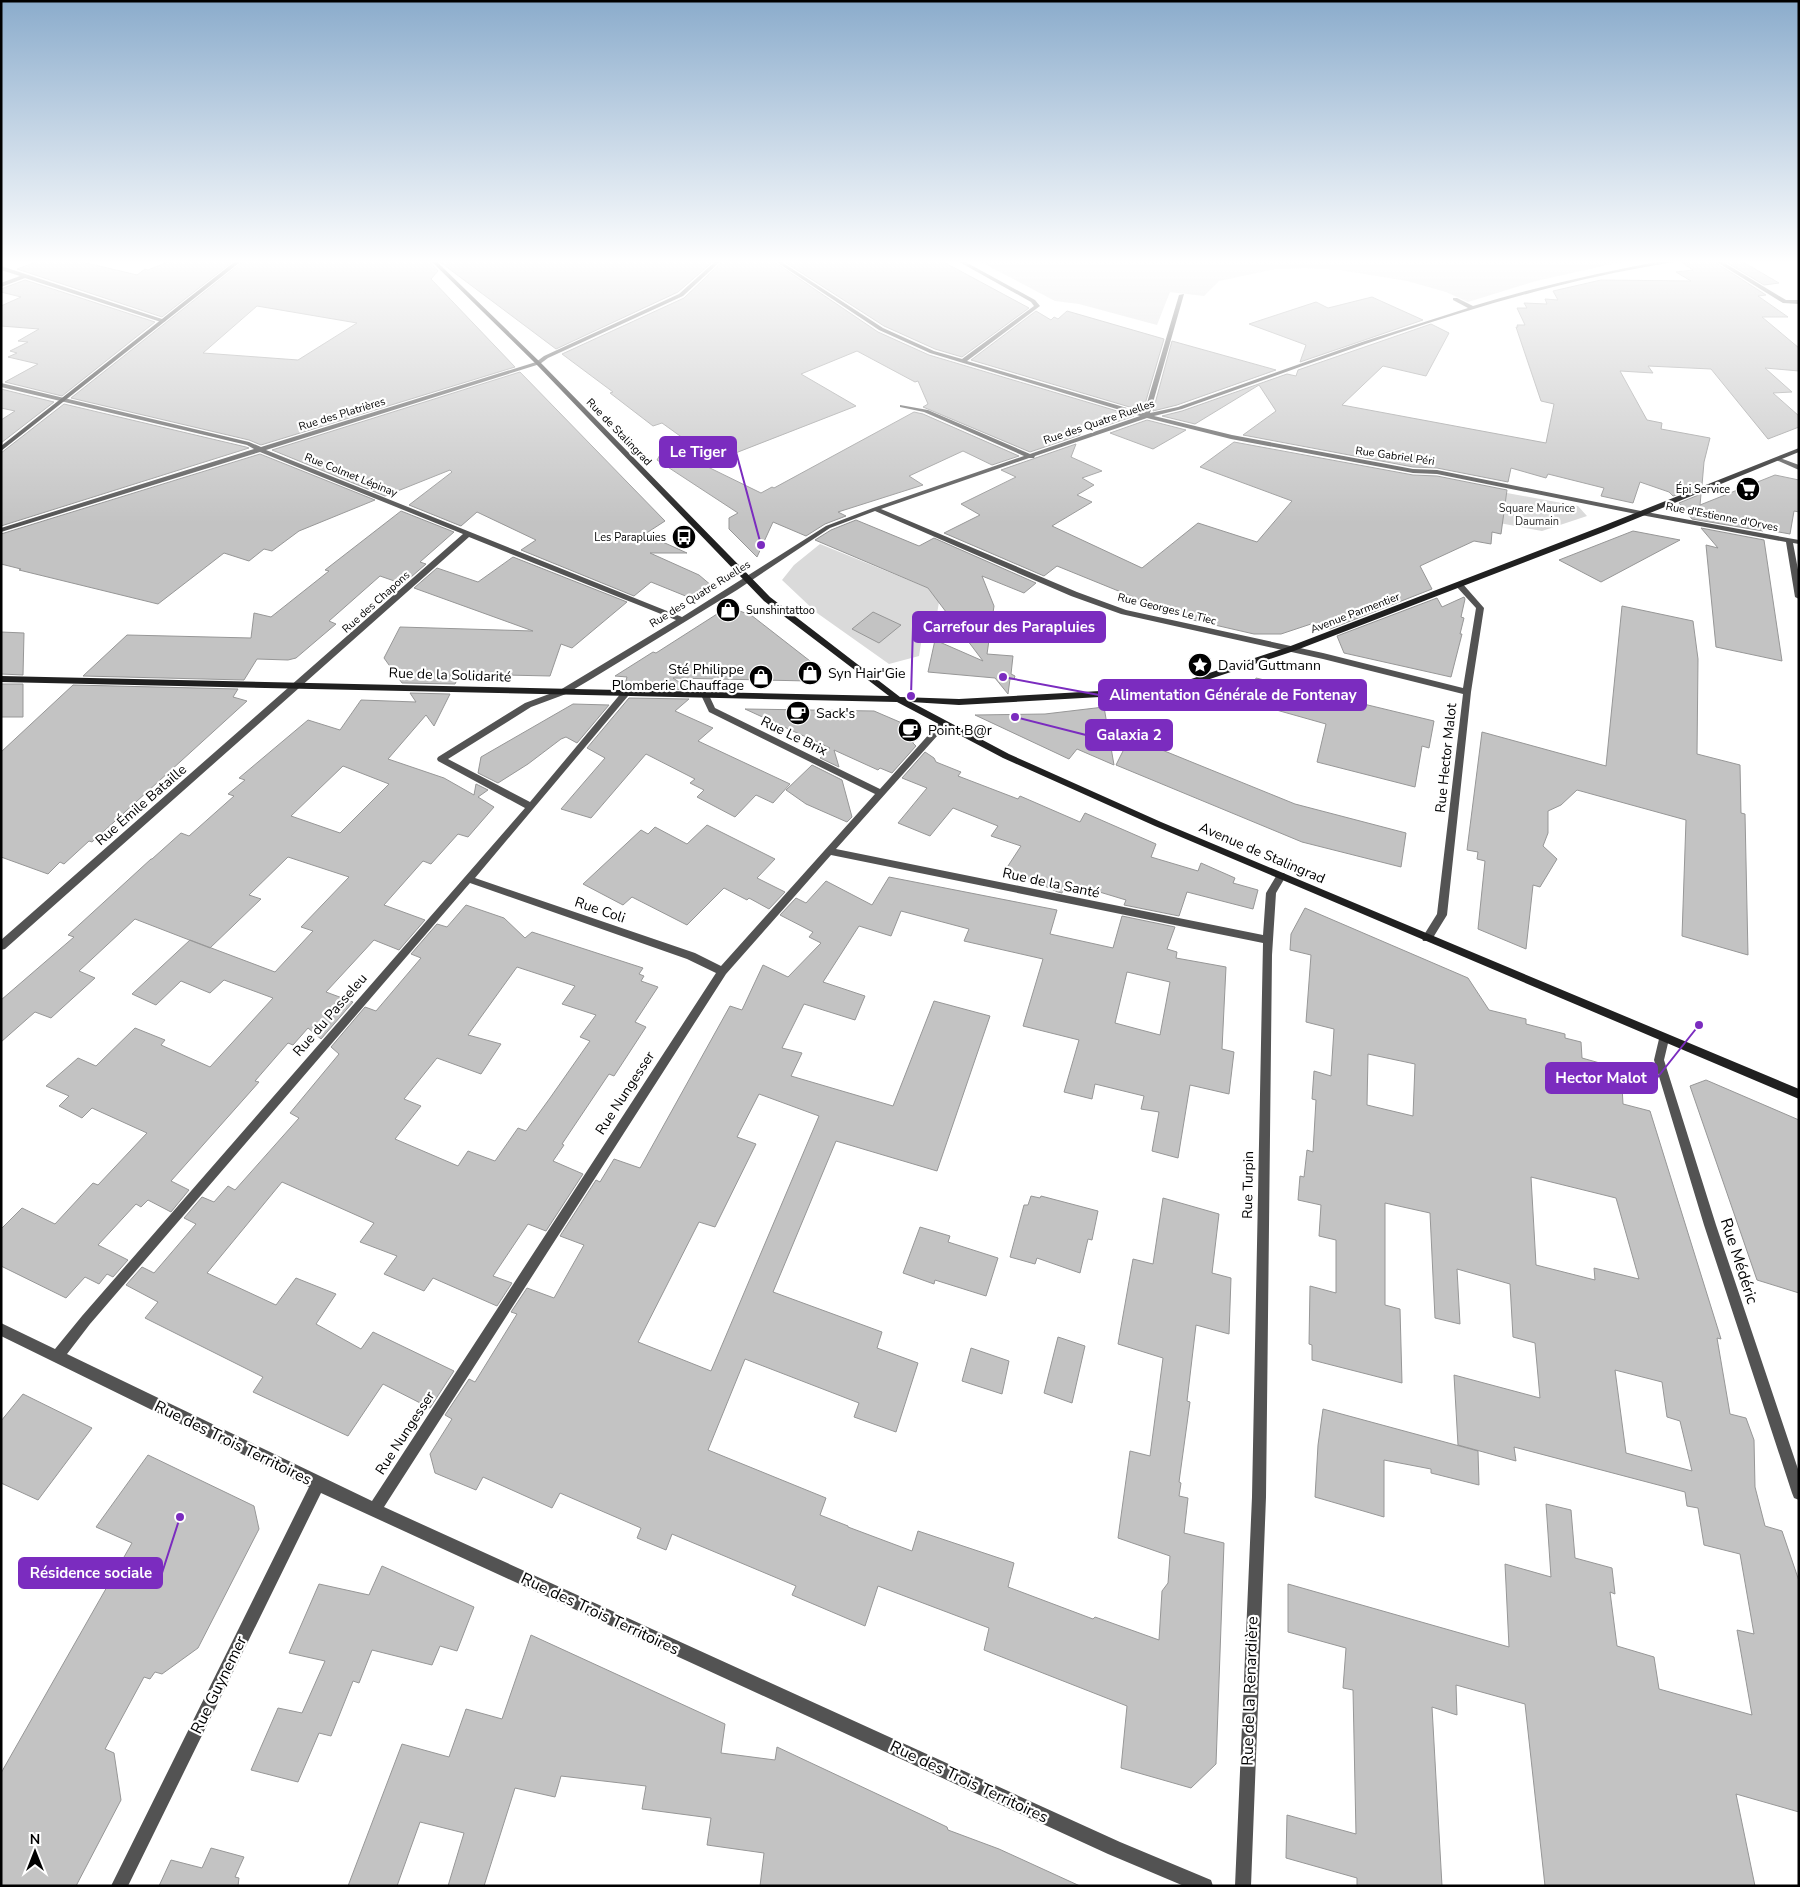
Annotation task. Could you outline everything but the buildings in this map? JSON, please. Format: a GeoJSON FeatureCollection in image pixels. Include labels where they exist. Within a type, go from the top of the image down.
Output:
{"type":"FeatureCollection","features":[{"type":"Feature","properties":{"kind":"street"},"geometry":{"type":"LineString","coordinates":[[1,449],[130,347]]}},
{"type":"Feature","properties":{"kind":"street","name":"Rue de Stalingrad"},"geometry":{"type":"LineString","coordinates":[[522,347],[748,579]]}},
{"type":"Feature","properties":{"kind":"street","name":"Rue des Platrières"},"geometry":{"type":"LineString","coordinates":[[1,530],[538,363],[546,356],[566,347]]}},
{"type":"Feature","properties":{"kind":"street","name":"Rue Gabriel Péri"},"geometry":{"type":"LineString","coordinates":[[921,347],[1146,416],[1231,437],[1413,471],[1438,472],[1641,513]]}},
{"type":"Feature","properties":{"kind":"street"},"geometry":{"type":"LineString","coordinates":[[963,361],[982,347]]}},
{"type":"Feature","properties":{"kind":"street"},"geometry":{"type":"LineString","coordinates":[[1146,416],[1167,347]]}},
{"type":"Feature","properties":{"kind":"street","name":"Rue des Quatre Ruelles"},"geometry":{"type":"LineString","coordinates":[[531,807],[441,759],[528,705],[563,692],[748,579],[828,527],[875,509],[1032,457],[1146,416],[1180,408],[1358,347]]}},
{"type":"Feature","properties":{"kind":"street","name":"Rue Colmet Lépinay"},"geometry":{"type":"LineString","coordinates":[[1,385],[250,444],[681,619]]}},
{"type":"Feature","properties":{"kind":"street"},"geometry":{"type":"LineString","coordinates":[[902,406],[926,412],[1032,457]]}},
{"type":"Feature","properties":{"kind":"street","name":"Avenue Parmentier"},"geometry":{"type":"LineString","coordinates":[[898,699],[959,702],[1118,693],[1183,684],[1240,668],[1291,650],[1799,450]]}},
{"type":"Feature","properties":{"kind":"street"},"geometry":{"type":"LineString","coordinates":[[1778,459],[1799,468]]}},
{"type":"Feature","properties":{"kind":"street","name":"Rue Georges Le Tiec"},"geometry":{"type":"LineString","coordinates":[[875,509],[1074,594],[1124,612],[1467,692]]}},
{"type":"Feature","properties":{"kind":"street","name":"Rue d'Estienne d'Orves"},"geometry":{"type":"LineString","coordinates":[[1641,513],[1799,542]]}},
{"type":"Feature","properties":{"kind":"street","name":"Rue des Chapons"},"geometry":{"type":"LineString","coordinates":[[298,685],[468,534]]}},
{"type":"Feature","properties":{"kind":"street"},"geometry":{"type":"LineString","coordinates":[[1789,541],[1799,597]]}},
{"type":"Feature","properties":{"kind":"street","name":"Avenue de Stalingrad"},"geometry":{"type":"LineString","coordinates":[[748,579],[767,599],[898,699],[942,724],[1014,760],[1281,876],[1799,1094]]}},
{"type":"Feature","properties":{"kind":"street","name":"Rue Hector Malot"},"geometry":{"type":"LineString","coordinates":[[1428,938],[1442,915],[1467,692],[1480,608],[1458,585]]}},
{"type":"Feature","properties":{"kind":"street","name":"Rue de la Solidarité"},"geometry":{"type":"LineString","coordinates":[[1,678],[898,699]]}},
{"type":"Feature","properties":{"kind":"street","name":"Rue Émile Bataille"},"geometry":{"type":"LineString","coordinates":[[1,946],[298,685]]}},
{"type":"Feature","properties":{"kind":"street","name":"Rue du Passeleu"},"geometry":{"type":"LineString","coordinates":[[57,1356],[105,1297],[531,807],[625,694]]}},
{"type":"Feature","properties":{"kind":"street","name":"Rue Le Brix"},"geometry":{"type":"LineString","coordinates":[[705,695],[712,710],[880,793]]}},
{"type":"Feature","properties":{"kind":"street","name":"Rue Nungesser"},"geometry":{"type":"LineString","coordinates":[[374,1510],[722,971],[942,724]]}},
{"type":"Feature","properties":{"kind":"street","name":"Rue de la Santé"},"geometry":{"type":"LineString","coordinates":[[828,851],[1268,940]]}},
{"type":"Feature","properties":{"kind":"street","name":"Rue Turpin"},"geometry":{"type":"LineString","coordinates":[[1258,1496],[1268,940],[1271,893],[1281,876]]}},
{"type":"Feature","properties":{"kind":"street","name":"Rue Coli"},"geometry":{"type":"LineString","coordinates":[[468,879],[691,956],[722,971]]}},
{"type":"Feature","properties":{"kind":"street","name":"Rue Médéric"},"geometry":{"type":"LineString","coordinates":[[1664,1038],[1659,1060],[1710,1225],[1799,1493]]}},
{"type":"Feature","properties":{"kind":"street","name":"Rue des Trois Territoires"},"geometry":{"type":"LineString","coordinates":[[1,1330],[374,1510],[1114,1848],[1205,1886]]}},
{"type":"Feature","properties":{"kind":"street","name":"Rue Guynemer"},"geometry":{"type":"LineString","coordinates":[[120,1886],[318,1484]]}},
{"type":"Feature","properties":{"kind":"street","name":"Rue de la Renardière"},"geometry":{"type":"LineString","coordinates":[[1243,1886],[1258,1496]]}},
{"type":"Feature","properties":{"kind":"green space","name":"Square Maurice Daumain"},"geometry":{"type":"Polygon","coordinates":[[[1507,493],[1578,506],[1587,516],[1542,531],[1494,522],[1498,497],[1506,498],[1507,493]]]}},
{"type":"Feature","properties":{"kind":"green space"},"geometry":{"type":"Polygon","coordinates":[[[820,544],[928,588],[939,602],[933,638],[922,637],[919,656],[889,664],[817,613],[782,580],[794,565],[820,544]]]}},
{"type":"Feature","properties":{"kind":"place","name":"Épi Service"},"geometry":{"type":"Point","coordinates":[1748,489]}},
{"type":"Feature","properties":{"kind":"place","name":"Les Parapluies"},"geometry":{"type":"Point","coordinates":[684,537]}},
{"type":"Feature","properties":{"kind":"place","name":"Le Tiger"},"geometry":{"type":"Point","coordinates":[761,545]}},
{"type":"Feature","properties":{"kind":"place","name":"Sunshintattoo"},"geometry":{"type":"Point","coordinates":[728,610]}},
{"type":"Feature","properties":{"kind":"place","name":"David Guttmann"},"geometry":{"type":"Point","coordinates":[1200,665]}},
{"type":"Feature","properties":{"kind":"place","name":"Syn Hair'Gie"},"geometry":{"type":"Point","coordinates":[810,673]}},
{"type":"Feature","properties":{"kind":"place","name":"Sté Philippe Plomberie Chauffage"},"geometry":{"type":"Point","coordinates":[761,677]}},
{"type":"Feature","properties":{"kind":"place","name":"Alimentation Générale de Fontenay"},"geometry":{"type":"Point","coordinates":[1003,677]}},
{"type":"Feature","properties":{"kind":"place","name":"Carrefour des Parapluies"},"geometry":{"type":"Point","coordinates":[911,696]}},
{"type":"Feature","properties":{"kind":"place","name":"Sack's"},"geometry":{"type":"Point","coordinates":[798,713]}},
{"type":"Feature","properties":{"kind":"place","name":"Galaxia 2"},"geometry":{"type":"Point","coordinates":[1015,717]}},
{"type":"Feature","properties":{"kind":"place","name":"Point B@r"},"geometry":{"type":"Point","coordinates":[910,730]}},
{"type":"Feature","properties":{"kind":"place","name":"Hector Malot"},"geometry":{"type":"Point","coordinates":[1699,1025]}},
{"type":"Feature","properties":{"kind":"place","name":"Résidence sociale"},"geometry":{"type":"Point","coordinates":[180,1517]}}]}
